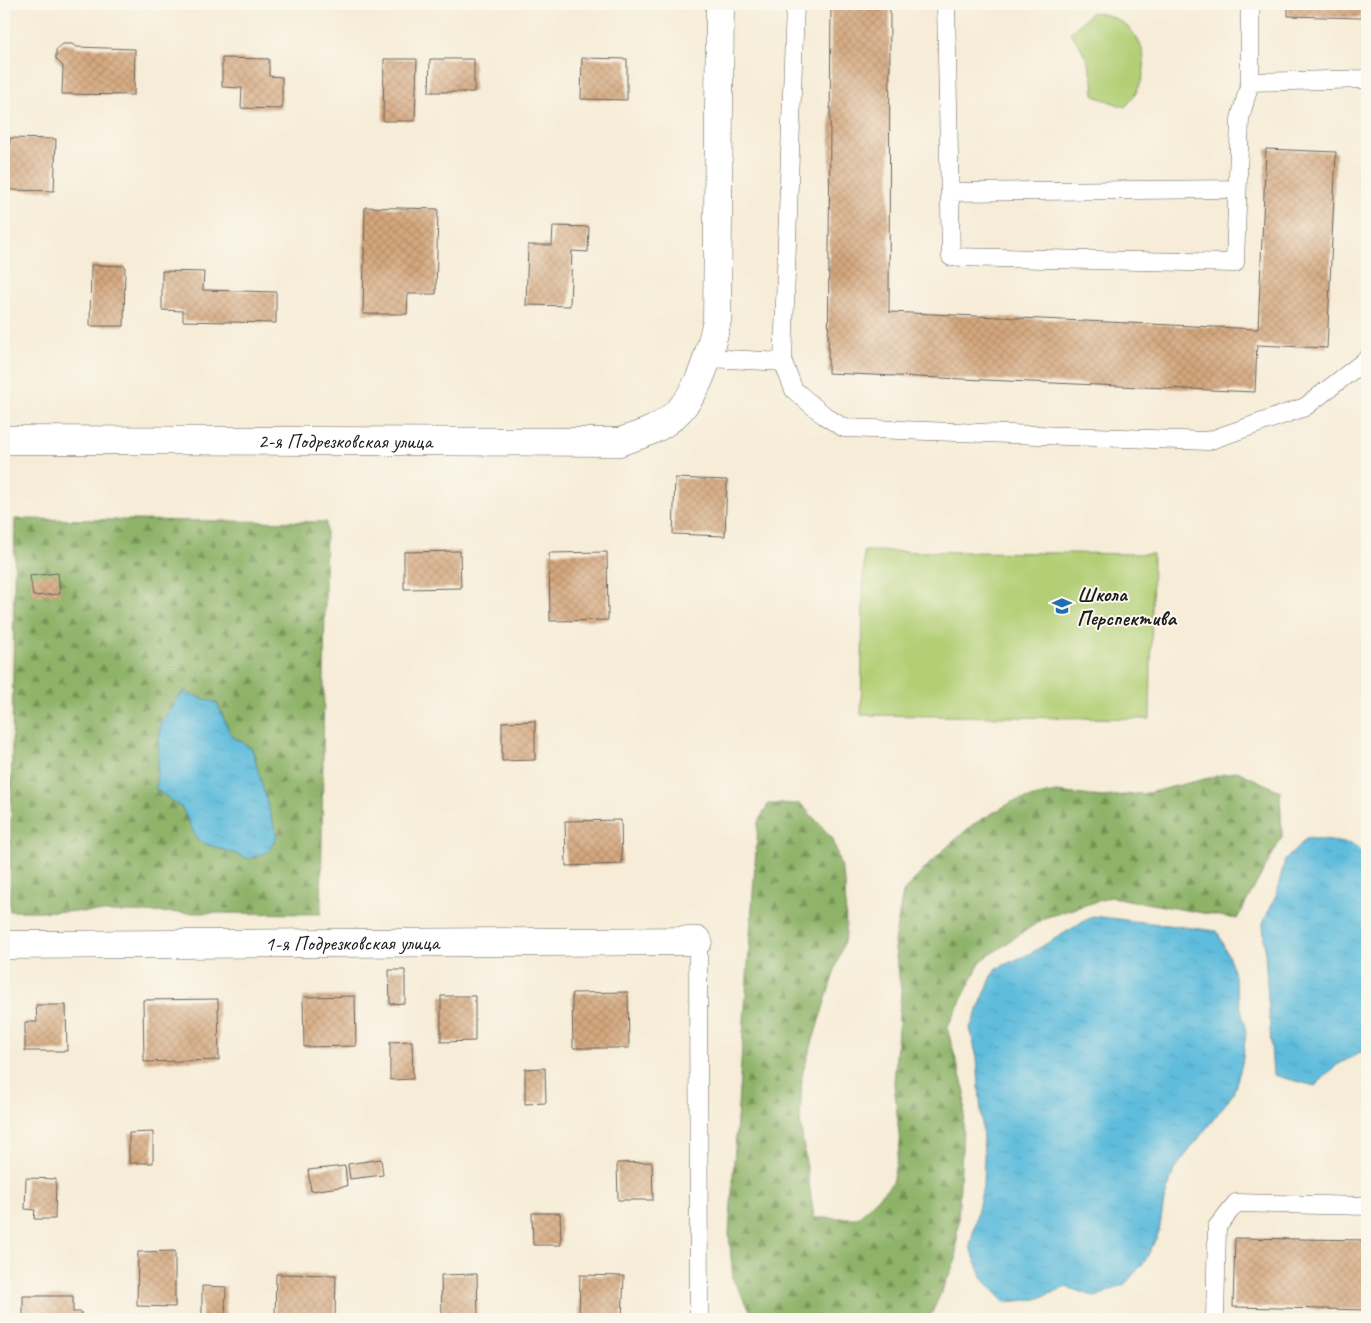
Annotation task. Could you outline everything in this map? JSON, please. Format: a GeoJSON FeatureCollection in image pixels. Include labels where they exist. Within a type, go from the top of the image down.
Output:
{"type":"FeatureCollection","features":[{"type":"Feature","properties":{"kind":"street","name":"2-я Подрезковская улица"},"geometry":{"type":"LineString","coordinates":[[4,440],[619,442],[653,430],[679,412],[697,387],[708,358],[717,321],[720,4]]}},
{"type":"Feature","properties":{"kind":"street","name":"1-я Подрезковская улица"},"geometry":{"type":"LineString","coordinates":[[4,945],[698,941]]}},
{"type":"Feature","properties":{"kind":"lane"},"geometry":{"type":"LineString","coordinates":[[795,4],[783,362],[794,390],[825,416],[844,428],[1208,441],[1305,407],[1367,359]]}},
{"type":"Feature","properties":{"kind":"lane"},"geometry":{"type":"LineString","coordinates":[[946,4],[951,257],[1235,263],[1240,119],[1250,82],[1250,4]]}},
{"type":"Feature","properties":{"kind":"lane"},"geometry":{"type":"LineString","coordinates":[[1250,82],[1367,79]]}},
{"type":"Feature","properties":{"kind":"lane"},"geometry":{"type":"LineString","coordinates":[[950,192],[1238,188]]}},
{"type":"Feature","properties":{"kind":"lane"},"geometry":{"type":"LineString","coordinates":[[708,358],[783,362]]}},
{"type":"Feature","properties":{"kind":"lane"},"geometry":{"type":"LineString","coordinates":[[698,941],[699,1319]]}},
{"type":"Feature","properties":{"kind":"lane"},"geometry":{"type":"LineString","coordinates":[[1215,1319],[1217,1227],[1236,1203],[1367,1206]]}},
{"type":"Feature","properties":{"kind":"green space"},"geometry":{"type":"Polygon","coordinates":[[[1092,12],[1110,16],[1124,24],[1135,35],[1142,48],[1144,62],[1142,77],[1136,93],[1125,107],[1094,96],[1091,71],[1085,55],[1070,33],[1092,12]]]}},
{"type":"Feature","properties":{"kind":"green space"},"geometry":{"type":"Polygon","coordinates":[[[15,519],[326,522],[321,914],[10,911],[15,519]],[[217,703],[182,808],[198,841],[252,749],[231,735],[217,703]]]}},
{"type":"Feature","properties":{"kind":"green space"},"geometry":{"type":"Polygon","coordinates":[[[864,551],[1153,554],[1150,719],[861,715],[864,551]]]}},
{"type":"Feature","properties":{"kind":"green space"},"geometry":{"type":"Polygon","coordinates":[[[1237,771],[1280,791],[1282,837],[1237,919],[1111,897],[1044,918],[981,961],[947,1028],[965,1092],[956,1260],[929,1319],[755,1319],[733,1280],[729,1233],[758,822],[768,804],[801,804],[833,839],[845,883],[846,935],[802,1075],[800,1121],[814,1218],[858,1218],[892,1183],[900,1144],[894,1083],[901,990],[894,942],[903,892],[937,856],[972,825],[1012,802],[1056,792],[1102,797],[1148,793],[1237,771]]]}},
{"type":"Feature","properties":{"kind":"water"},"geometry":{"type":"Polygon","coordinates":[[[183,692],[217,703],[231,735],[252,749],[277,837],[268,852],[249,859],[198,841],[182,808],[156,789],[160,724],[183,692]]]}},
{"type":"Feature","properties":{"kind":"water"},"geometry":{"type":"Polygon","coordinates":[[[1307,838],[1353,844],[1367,858],[1367,1049],[1337,1065],[1315,1086],[1273,1075],[1263,923],[1276,895],[1285,860],[1307,838]]]}},
{"type":"Feature","properties":{"kind":"water"},"geometry":{"type":"Polygon","coordinates":[[[1093,916],[1217,931],[1231,962],[1246,1032],[1242,1064],[1233,1094],[1174,1170],[1164,1201],[1159,1232],[1145,1261],[1125,1284],[1096,1297],[1066,1287],[1037,1299],[1005,1302],[983,1279],[970,1247],[983,1186],[984,1154],[977,1058],[970,1028],[995,969],[1031,953],[1093,916]]]}},
{"type":"Feature","properties":{"kind":"building"},"geometry":{"type":"Polygon","coordinates":[[[831,4],[890,4],[889,312],[1258,329],[1266,149],[1336,152],[1327,348],[1257,345],[1255,392],[828,373],[831,4]]]}},
{"type":"Feature","properties":{"kind":"building"},"geometry":{"type":"Polygon","coordinates":[[[1288,4],[1362,4],[1361,18],[1288,16],[1288,4]]]}},
{"type":"Feature","properties":{"kind":"building"},"geometry":{"type":"Polygon","coordinates":[[[63,44],[72,44],[76,47],[135,49],[134,95],[62,94],[63,66],[56,59],[56,50],[63,44]]]}},
{"type":"Feature","properties":{"kind":"building"},"geometry":{"type":"Polygon","coordinates":[[[222,58],[269,59],[269,76],[282,77],[282,109],[241,108],[242,88],[222,87],[222,58]]]}},
{"type":"Feature","properties":{"kind":"building"},"geometry":{"type":"Polygon","coordinates":[[[582,58],[627,59],[627,100],[581,99],[582,58]]]}},
{"type":"Feature","properties":{"kind":"building"},"geometry":{"type":"Polygon","coordinates":[[[384,59],[417,59],[415,121],[383,121],[384,59]]]}},
{"type":"Feature","properties":{"kind":"building"},"geometry":{"type":"Polygon","coordinates":[[[430,59],[474,59],[474,92],[429,92],[430,59]]]}},
{"type":"Feature","properties":{"kind":"building"},"geometry":{"type":"Polygon","coordinates":[[[10,138],[56,139],[54,191],[9,190],[10,138]]]}},
{"type":"Feature","properties":{"kind":"building"},"geometry":{"type":"Polygon","coordinates":[[[365,207],[438,209],[436,294],[408,294],[407,314],[363,314],[365,207]]]}},
{"type":"Feature","properties":{"kind":"building"},"geometry":{"type":"Polygon","coordinates":[[[553,226],[589,227],[588,252],[572,251],[570,306],[526,305],[528,245],[552,245],[553,226]]]}},
{"type":"Feature","properties":{"kind":"building"},"geometry":{"type":"Polygon","coordinates":[[[91,265],[125,266],[124,326],[90,326],[91,265]]]}},
{"type":"Feature","properties":{"kind":"building"},"geometry":{"type":"Polygon","coordinates":[[[162,271],[204,272],[203,290],[276,292],[276,323],[183,321],[183,311],[162,310],[162,271]]]}},
{"type":"Feature","properties":{"kind":"building"},"geometry":{"type":"Polygon","coordinates":[[[675,478],[727,480],[725,536],[673,534],[675,478]]]}},
{"type":"Feature","properties":{"kind":"building"},"geometry":{"type":"Polygon","coordinates":[[[460,551],[461,588],[404,589],[404,552],[460,551]]]}},
{"type":"Feature","properties":{"kind":"building"},"geometry":{"type":"Polygon","coordinates":[[[607,552],[608,620],[550,621],[549,553],[607,552]]]}},
{"type":"Feature","properties":{"kind":"building"},"geometry":{"type":"Polygon","coordinates":[[[58,573],[60,594],[33,596],[30,576],[58,573]]]}},
{"type":"Feature","properties":{"kind":"building"},"geometry":{"type":"Polygon","coordinates":[[[535,721],[535,760],[502,761],[502,722],[535,721]]]}},
{"type":"Feature","properties":{"kind":"building"},"geometry":{"type":"Polygon","coordinates":[[[621,820],[622,864],[566,866],[565,821],[621,820]]]}},
{"type":"Feature","properties":{"kind":"building"},"geometry":{"type":"Polygon","coordinates":[[[389,970],[405,970],[405,1003],[390,1004],[389,970]]]}},
{"type":"Feature","properties":{"kind":"building"},"geometry":{"type":"Polygon","coordinates":[[[628,992],[629,1048],[573,1048],[572,993],[628,992]]]}},
{"type":"Feature","properties":{"kind":"building"},"geometry":{"type":"Polygon","coordinates":[[[355,996],[356,1046],[304,1047],[303,997],[355,996]]]}},
{"type":"Feature","properties":{"kind":"building"},"geometry":{"type":"Polygon","coordinates":[[[441,996],[475,996],[475,1041],[441,1042],[441,996]]]}},
{"type":"Feature","properties":{"kind":"building"},"geometry":{"type":"Polygon","coordinates":[[[218,999],[219,1060],[144,1062],[143,1000],[218,999]]]}},
{"type":"Feature","properties":{"kind":"building"},"geometry":{"type":"Polygon","coordinates":[[[36,1005],[66,1005],[67,1051],[25,1051],[25,1022],[37,1022],[36,1005]]]}},
{"type":"Feature","properties":{"kind":"building"},"geometry":{"type":"Polygon","coordinates":[[[412,1041],[413,1079],[390,1080],[390,1042],[412,1041]]]}},
{"type":"Feature","properties":{"kind":"building"},"geometry":{"type":"Polygon","coordinates":[[[545,1068],[546,1103],[525,1104],[525,1069],[545,1068]]]}},
{"type":"Feature","properties":{"kind":"building"},"geometry":{"type":"Polygon","coordinates":[[[153,1132],[153,1163],[129,1163],[129,1133],[153,1132]]]}},
{"type":"Feature","properties":{"kind":"building"},"geometry":{"type":"Polygon","coordinates":[[[381,1159],[383,1175],[350,1179],[348,1164],[381,1159]]]}},
{"type":"Feature","properties":{"kind":"building"},"geometry":{"type":"Polygon","coordinates":[[[652,1162],[653,1200],[618,1200],[617,1163],[652,1162]]]}},
{"type":"Feature","properties":{"kind":"building"},"geometry":{"type":"Polygon","coordinates":[[[345,1166],[347,1186],[311,1191],[308,1170],[345,1166]]]}},
{"type":"Feature","properties":{"kind":"building"},"geometry":{"type":"Polygon","coordinates":[[[26,1178],[56,1179],[55,1219],[34,1219],[35,1210],[25,1209],[26,1178]]]}},
{"type":"Feature","properties":{"kind":"building"},"geometry":{"type":"Polygon","coordinates":[[[532,1213],[560,1213],[561,1245],[533,1245],[532,1213]]]}},
{"type":"Feature","properties":{"kind":"building"},"geometry":{"type":"Polygon","coordinates":[[[1235,1238],[1367,1240],[1367,1310],[1233,1307],[1235,1238]]]}},
{"type":"Feature","properties":{"kind":"building"},"geometry":{"type":"Polygon","coordinates":[[[175,1251],[175,1307],[137,1306],[138,1252],[175,1251]]]}},
{"type":"Feature","properties":{"kind":"building"},"geometry":{"type":"Polygon","coordinates":[[[276,1274],[336,1275],[335,1319],[275,1319],[276,1274]]]}},
{"type":"Feature","properties":{"kind":"building"},"geometry":{"type":"Polygon","coordinates":[[[477,1274],[478,1319],[442,1319],[441,1275],[477,1274]]]}},
{"type":"Feature","properties":{"kind":"building"},"geometry":{"type":"Polygon","coordinates":[[[580,1275],[624,1276],[622,1319],[579,1319],[580,1275]]]}},
{"type":"Feature","properties":{"kind":"building"},"geometry":{"type":"Polygon","coordinates":[[[202,1286],[226,1287],[225,1319],[202,1319],[202,1286]]]}},
{"type":"Feature","properties":{"kind":"building"},"geometry":{"type":"Polygon","coordinates":[[[23,1296],[73,1296],[73,1312],[81,1312],[81,1319],[23,1319],[23,1296]]]}},
{"type":"Feature","properties":{"kind":"place","name":"Школа Перспектива"},"geometry":{"type":"Point","coordinates":[1062,606]}}]}
